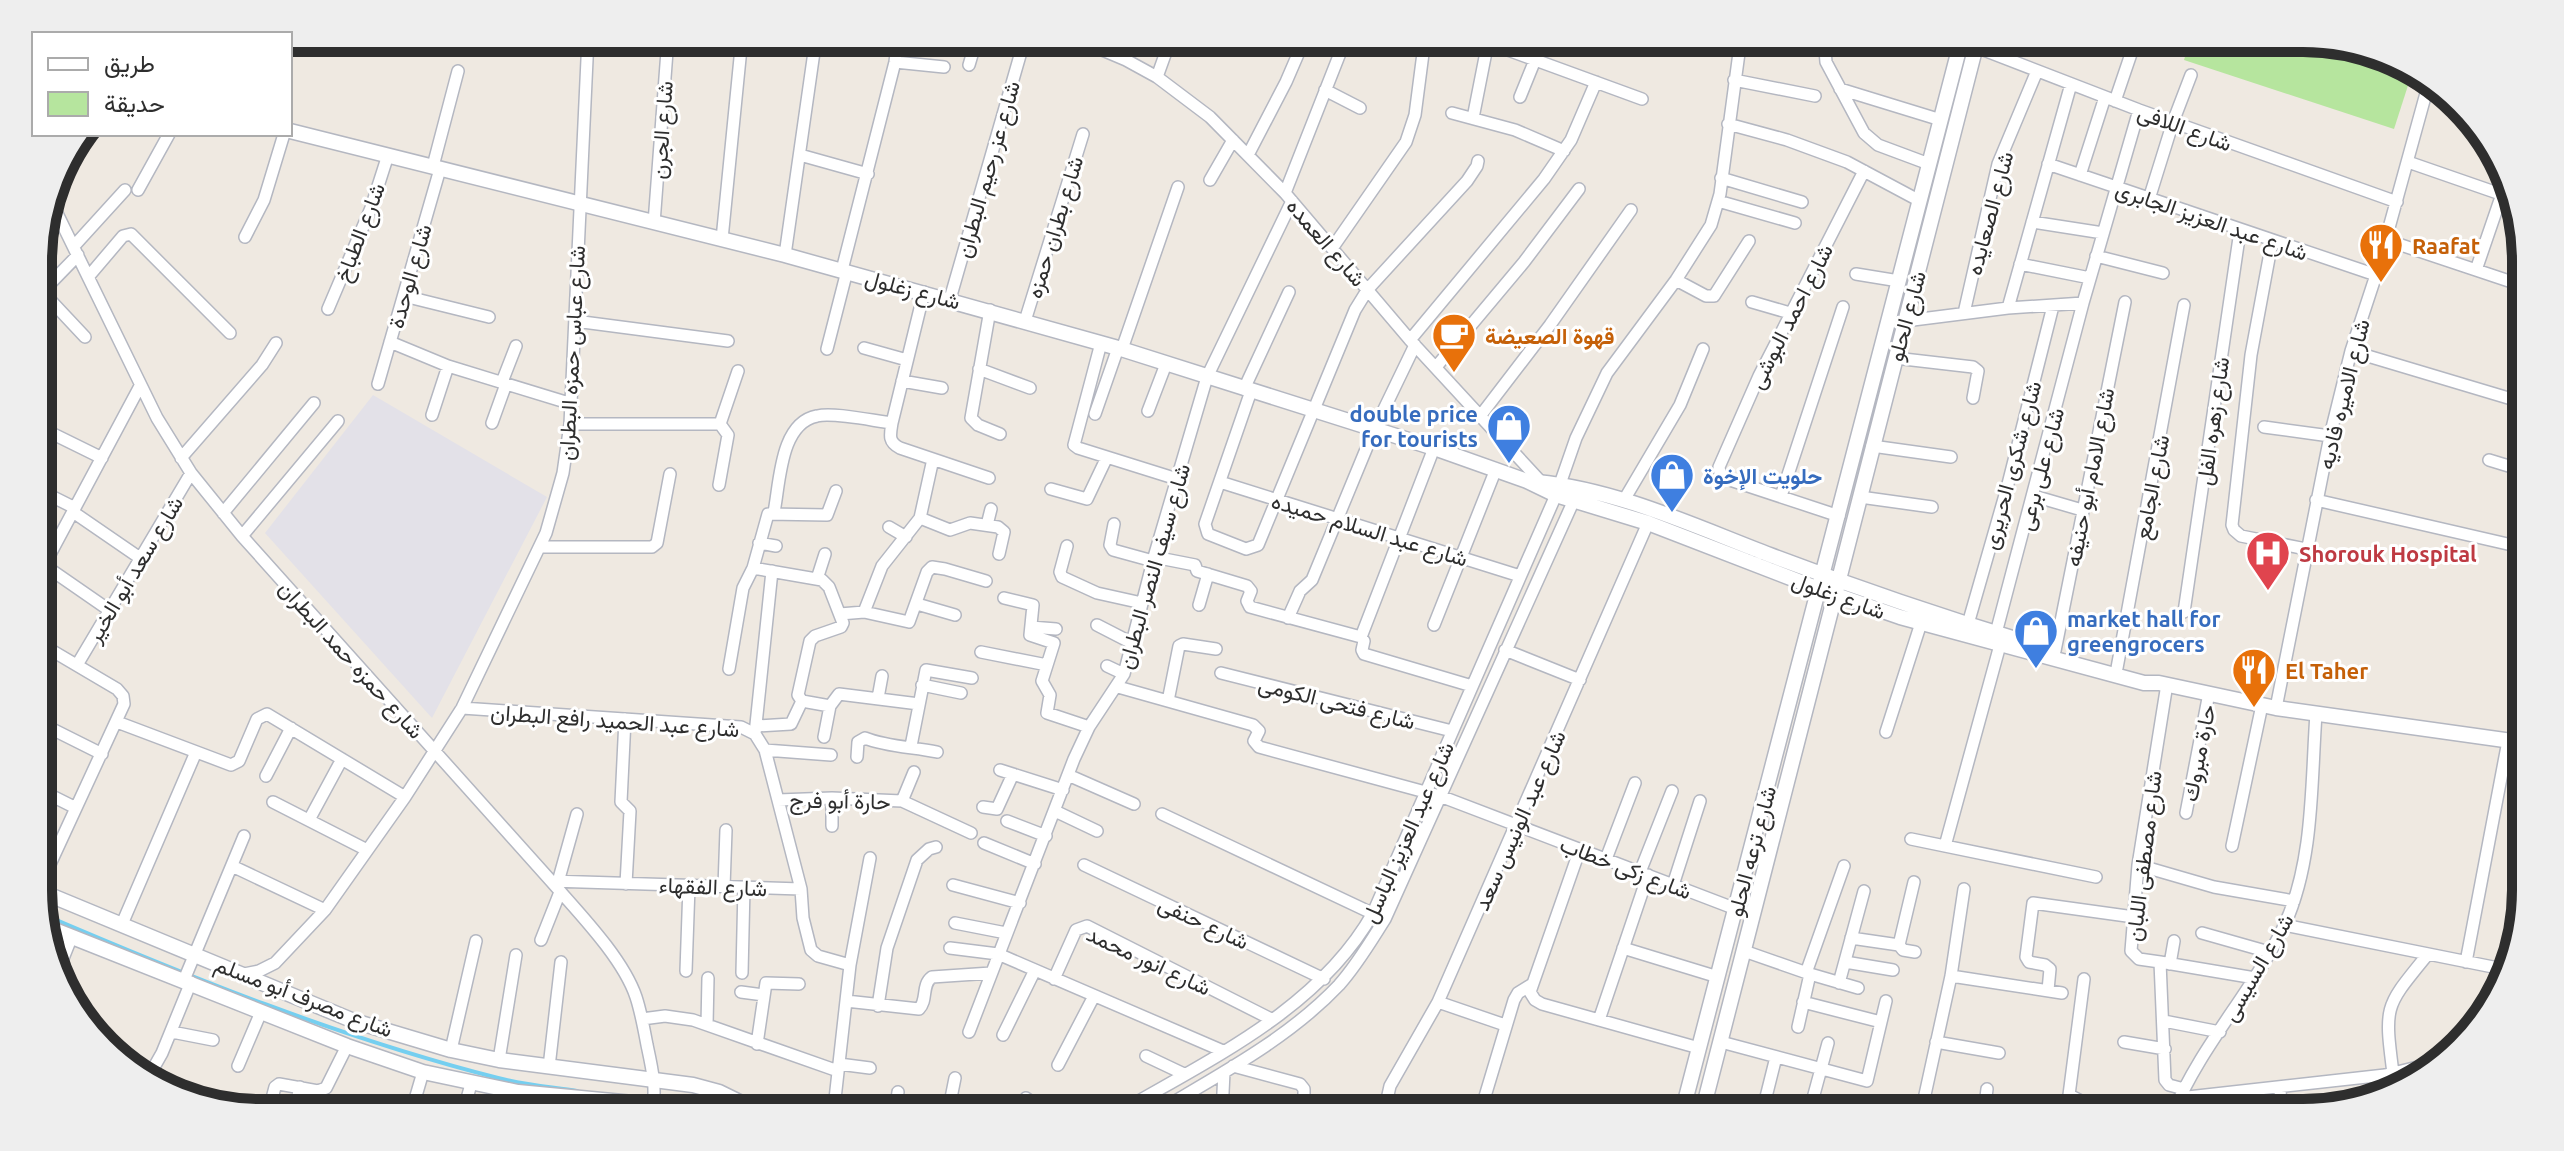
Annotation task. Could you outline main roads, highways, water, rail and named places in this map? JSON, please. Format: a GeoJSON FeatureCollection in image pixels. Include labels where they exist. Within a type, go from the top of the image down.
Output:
{"type":"FeatureCollection","features":[{"type":"Feature","properties":{"kind":"waterway"},"geometry":{"type":"LineString","coordinates":[[54,919],[209,983],[323,1025],[439,1062],[508,1080],[577,1091]]}},
{"type":"Feature","properties":{"kind":"place","name":"Raafat"},"geometry":{"type":"Point","coordinates":[2381,284]}},
{"type":"Feature","properties":{"kind":"place","name":"قهوة الصعيضة"},"geometry":{"type":"Point","coordinates":[1454,374]}},
{"type":"Feature","properties":{"kind":"place","name":"double price for tourists"},"geometry":{"type":"Point","coordinates":[1509,465]}},
{"type":"Feature","properties":{"kind":"place","name":"حلويت الإخوة"},"geometry":{"type":"Point","coordinates":[1672,514]}},
{"type":"Feature","properties":{"kind":"place","name":"Shorouk Hospital"},"geometry":{"type":"Point","coordinates":[2268,592]}},
{"type":"Feature","properties":{"kind":"place","name":"market hall for greengrocers"},"geometry":{"type":"Point","coordinates":[2036,670]}},
{"type":"Feature","properties":{"kind":"place","name":"El Taher"},"geometry":{"type":"Point","coordinates":[2254,709]}}]}
